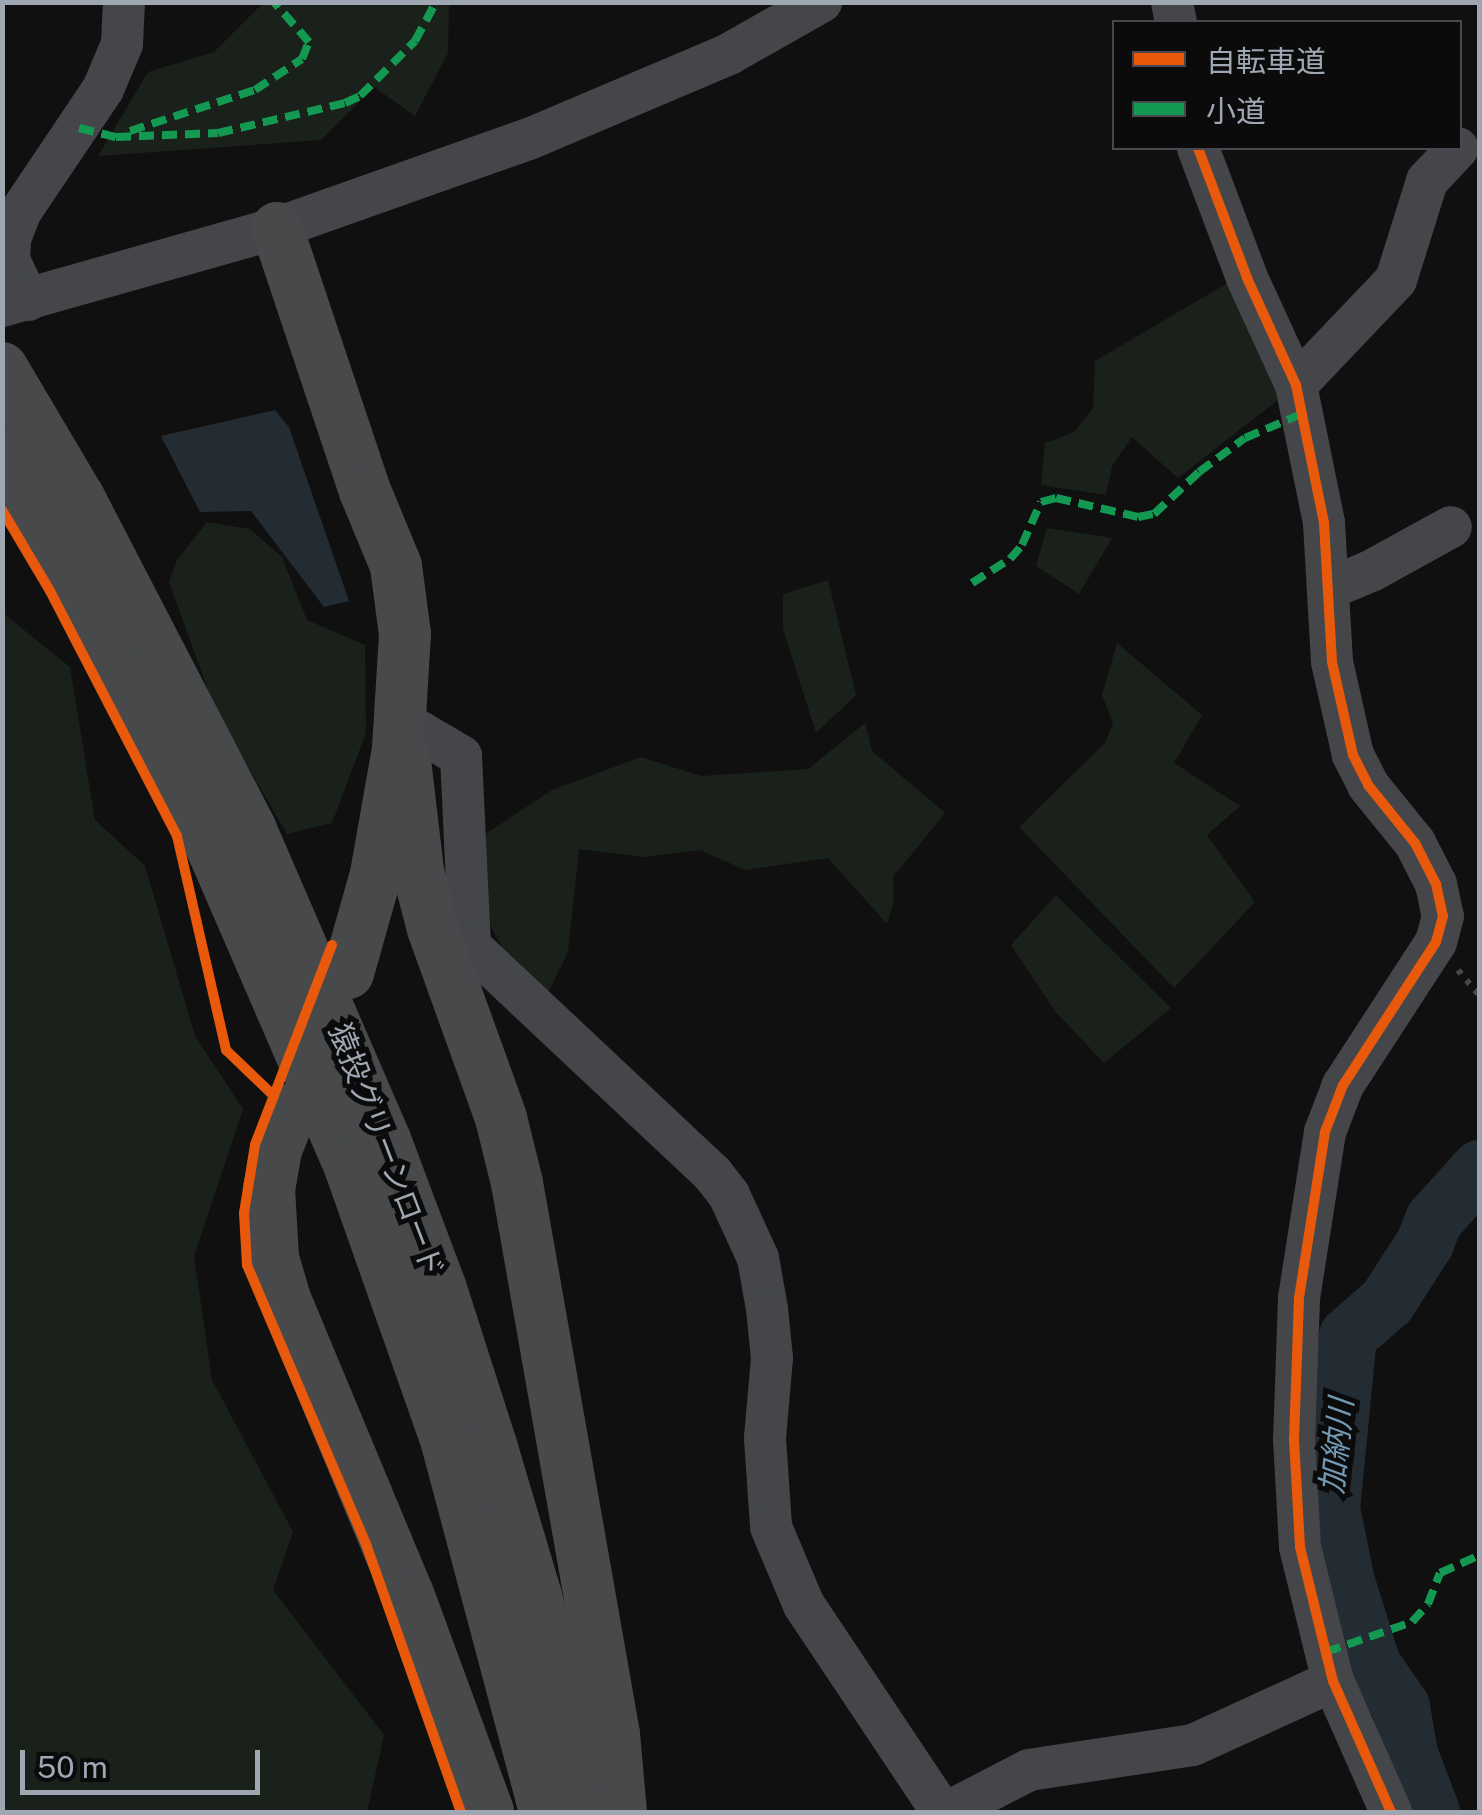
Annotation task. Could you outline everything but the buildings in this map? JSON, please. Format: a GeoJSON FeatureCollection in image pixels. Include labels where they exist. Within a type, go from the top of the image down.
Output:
{"type":"FeatureCollection","features":[{"type":"Feature","properties":{"kind":"main road"},"geometry":{"type":"LineString","coordinates":[[278,228],[365,491],[396,566],[404,634],[399,734],[376,874],[348,973]]}},
{"type":"Feature","properties":{"kind":"main road","name":"猿投グリーンロード"},"geometry":{"type":"LineString","coordinates":[[2,368],[80,498],[250,828],[370,1104],[440,1286],[491,1445],[536,1596],[588,1812]]}},
{"type":"Feature","properties":{"kind":"main road","name":"猿投グリーンロード"},"geometry":{"type":"LineString","coordinates":[[2,451],[128,676],[196,815],[349,1164],[447,1443],[545,1812]]}},
{"type":"Feature","properties":{"kind":"main road"},"geometry":{"type":"LineString","coordinates":[[399,734],[409,814],[433,930],[501,1118],[517,1183],[614,1734],[621,1812]]}},
{"type":"Feature","properties":{"kind":"main road"},"geometry":{"type":"LineString","coordinates":[[292,1109],[276,1150],[269,1188],[273,1258],[285,1299],[408,1594],[488,1812]]}},
{"type":"Feature","properties":{"kind":"street"},"geometry":{"type":"LineString","coordinates":[[124,2],[122,44],[104,89],[21,211],[10,239],[15,303],[278,228],[528,139],[729,54],[821,2]]}},
{"type":"Feature","properties":{"kind":"street"},"geometry":{"type":"LineString","coordinates":[[1199,150],[1247,278],[1296,385],[1324,523],[1332,662],[1353,755],[1368,784],[1415,843],[1436,884],[1443,916],[1436,942],[1342,1085],[1325,1132],[1298,1298],[1294,1439],[1300,1548],[1333,1682],[1392,1812]]}},
{"type":"Feature","properties":{"kind":"street"},"geometry":{"type":"LineString","coordinates":[[1296,385],[1396,280],[1427,182],[1456,150]]}},
{"type":"Feature","properties":{"kind":"street"},"geometry":{"type":"LineString","coordinates":[[1330,588],[1372,571],[1451,527]]}},
{"type":"Feature","properties":{"kind":"street"},"geometry":{"type":"LineString","coordinates":[[399,734],[461,756],[470,946],[712,1173],[728,1195],[758,1258],[767,1309],[772,1358],[765,1438],[772,1526],[804,1605],[945,1812],[1029,1770],[1193,1746],[1333,1682]]}},
{"type":"Feature","properties":{"kind":"shaded area"},"geometry":{"type":"Polygon","coordinates":[[[264,2],[449,3],[448,53],[415,116],[374,87],[321,140],[98,156],[148,72],[214,52],[264,2]]]}},
{"type":"Feature","properties":{"kind":"shaded area"},"geometry":{"type":"Polygon","coordinates":[[[1231,281],[1284,395],[1178,478],[1132,437],[1112,466],[1106,495],[1041,485],[1045,443],[1074,432],[1093,408],[1095,361],[1231,281]]]}},
{"type":"Feature","properties":{"kind":"shaded area"},"geometry":{"type":"Polygon","coordinates":[[[275,410],[289,427],[349,601],[324,607],[251,511],[200,512],[161,436],[275,410]]]}},
{"type":"Feature","properties":{"kind":"shaded area"},"geometry":{"type":"Polygon","coordinates":[[[207,522],[250,529],[282,557],[307,620],[365,645],[366,733],[332,823],[287,834],[216,712],[169,582],[177,560],[207,522]]]}},
{"type":"Feature","properties":{"kind":"shaded area"},"geometry":{"type":"Polygon","coordinates":[[[1047,528],[1112,538],[1079,594],[1036,566],[1047,528]]]}},
{"type":"Feature","properties":{"kind":"shaded area"},"geometry":{"type":"Polygon","coordinates":[[[828,580],[856,695],[816,733],[783,629],[783,594],[828,580]]]}},
{"type":"Feature","properties":{"kind":"shaded area"},"geometry":{"type":"Polygon","coordinates":[[[3,613],[70,667],[95,820],[145,866],[195,1036],[243,1109],[194,1256],[212,1380],[293,1532],[273,1590],[384,1735],[367,1812],[3,1812],[3,613]]]}},
{"type":"Feature","properties":{"kind":"shaded area"},"geometry":{"type":"Polygon","coordinates":[[[1117,643],[1202,715],[1174,763],[1240,806],[1207,835],[1255,902],[1174,988],[1019,827],[1105,743],[1113,723],[1102,695],[1117,643]]]}},
{"type":"Feature","properties":{"kind":"shaded area"},"geometry":{"type":"Polygon","coordinates":[[[865,723],[872,751],[945,813],[893,877],[894,901],[887,924],[828,858],[745,870],[700,850],[644,857],[579,849],[568,952],[547,995],[502,947],[483,912],[481,837],[552,790],[641,757],[701,776],[808,769],[865,723]]]}},
{"type":"Feature","properties":{"kind":"shaded area"},"geometry":{"type":"Polygon","coordinates":[[[1056,895],[1171,1008],[1104,1063],[1055,1011],[1011,945],[1056,895]]]}},
{"type":"Feature","properties":{"kind":"waterway","name":"加納川"},"geometry":{"type":"LineString","coordinates":[[1431,1812],[1409,1754],[1401,1707],[1372,1665],[1346,1582],[1331,1509],[1348,1336],[1387,1302],[1425,1243],[1434,1220],[1480,1169]]}},
{"type":"Feature","properties":{"kind":"marked path"},"geometry":{"type":"LineString","coordinates":[[130,131],[255,90],[302,59],[309,42],[274,2]]}},
{"type":"Feature","properties":{"kind":"marked path"},"geometry":{"type":"LineString","coordinates":[[79,128],[116,137],[218,133],[345,103],[360,96],[415,41],[436,2]]}},
{"type":"Feature","properties":{"kind":"marked path"},"geometry":{"type":"LineString","coordinates":[[972,583],[1010,559],[1022,545],[1041,502],[1056,498],[1138,517],[1154,514],[1199,472],[1245,438],[1299,415]]}},
{"type":"Feature","properties":{"kind":"marked path"},"geometry":{"type":"LineString","coordinates":[[1326,1652],[1412,1622],[1428,1604],[1440,1573],[1480,1555]]}},
{"type":"Feature","properties":{"kind":"cycle path"},"geometry":{"type":"LineString","coordinates":[[1199,150],[1247,278],[1296,385],[1324,523],[1332,662],[1353,755],[1368,785],[1415,843],[1436,884],[1443,916],[1436,942],[1343,1085],[1325,1132],[1299,1298],[1294,1439],[1300,1547],[1333,1681],[1391,1812]]}},
{"type":"Feature","properties":{"kind":"cycle path"},"geometry":{"type":"LineString","coordinates":[[2,510],[50,591],[177,836],[226,1050],[274,1096]]}},
{"type":"Feature","properties":{"kind":"cycle path"},"geometry":{"type":"LineString","coordinates":[[332,945],[255,1145],[244,1213],[247,1265],[367,1547],[461,1812]]}}]}
